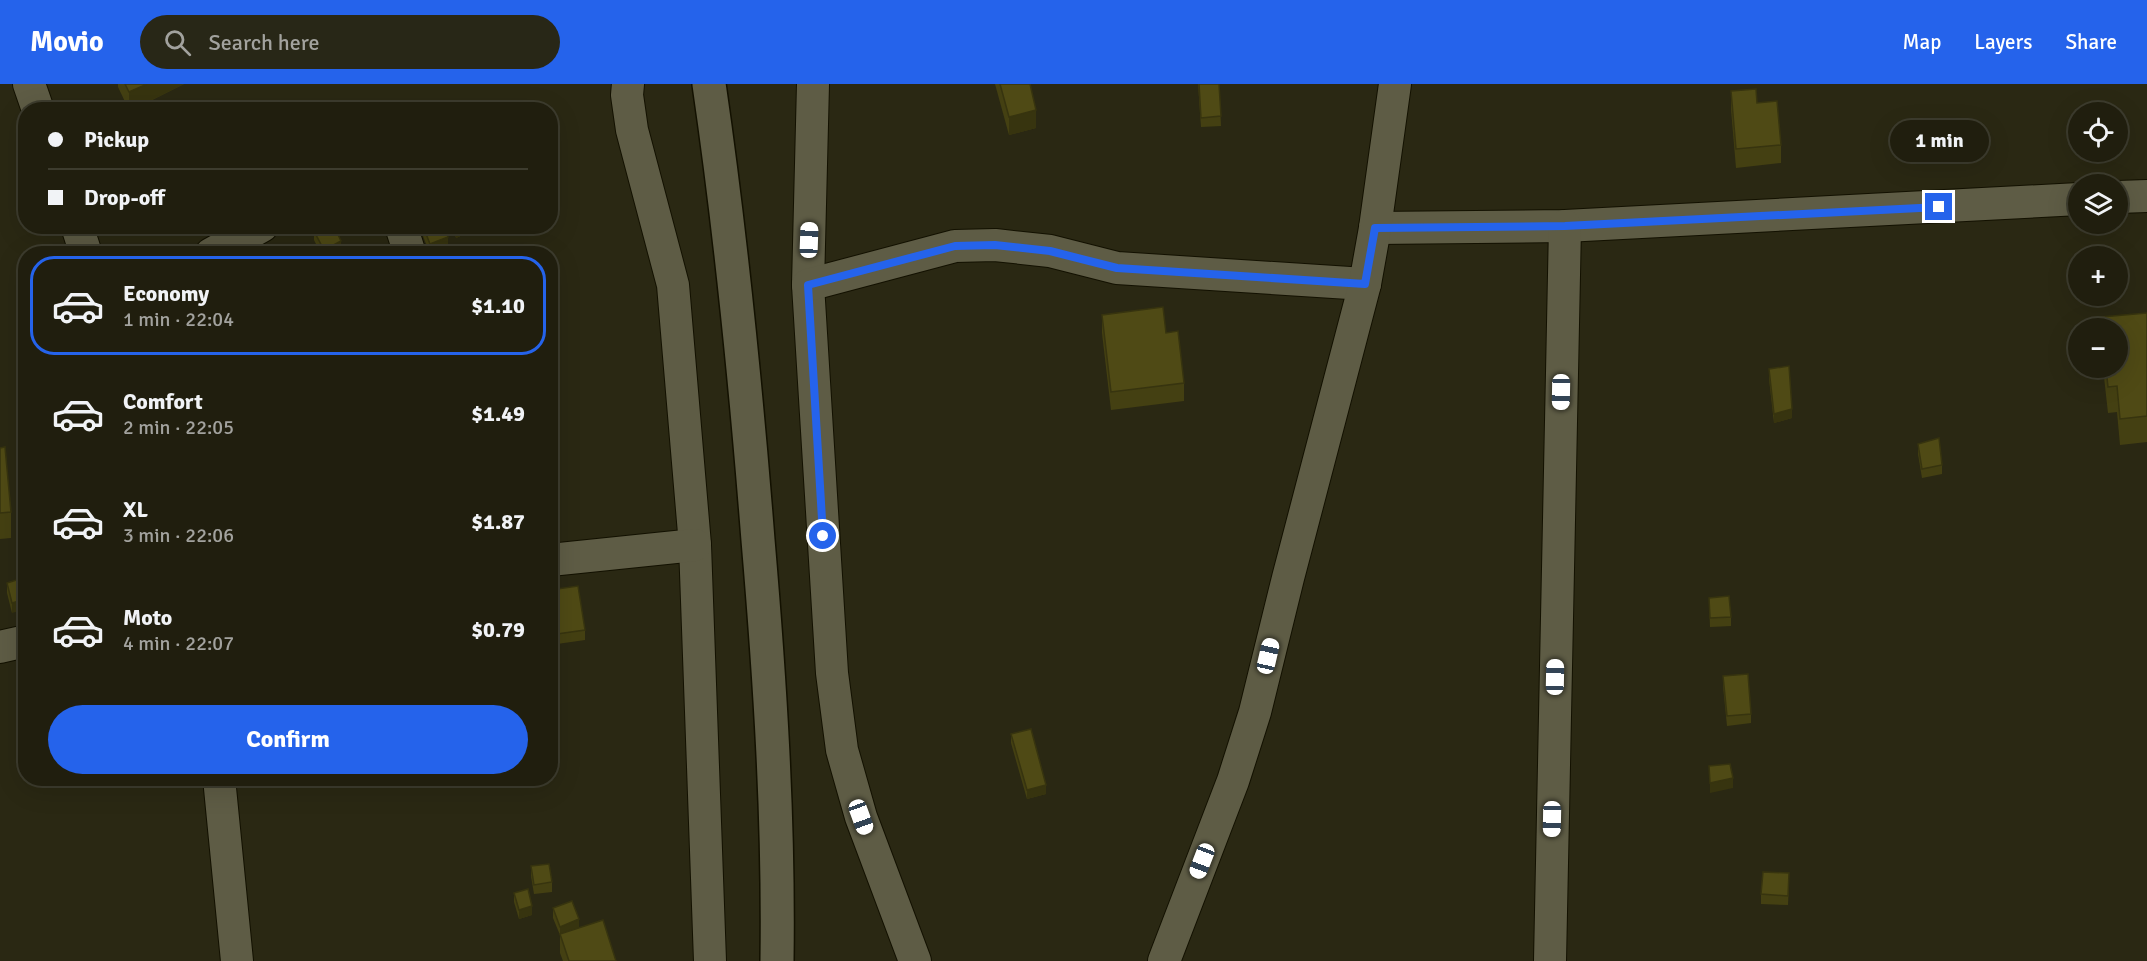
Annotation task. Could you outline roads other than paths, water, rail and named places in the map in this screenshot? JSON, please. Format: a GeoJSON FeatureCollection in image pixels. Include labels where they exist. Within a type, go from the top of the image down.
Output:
{"type":"FeatureCollection","features":[{"type":"Feature","properties":{"kind":"main road"},"geometry":{"type":"LineString","coordinates":[[709,84],[741,345],[767,651],[774,791],[777,961]]}},
{"type":"Feature","properties":{"kind":"street"},"geometry":{"type":"LineString","coordinates":[[29,84],[35,102]]}},
{"type":"Feature","properties":{"kind":"street"},"geometry":{"type":"LineString","coordinates":[[628,84],[627,95],[632,130],[673,285],[695,544],[710,961]]}},
{"type":"Feature","properties":{"kind":"street"},"geometry":{"type":"LineString","coordinates":[[813,84],[808,285],[832,673],[842,750],[861,817],[915,961]]}},
{"type":"Feature","properties":{"kind":"street"},"geometry":{"type":"LineString","coordinates":[[1164,961],[1233,781],[1255,712],[1365,284],[1395,84]]}},
{"type":"Feature","properties":{"kind":"street"},"geometry":{"type":"LineString","coordinates":[[2128,197],[2147,196]]}},
{"type":"Feature","properties":{"kind":"street"},"geometry":{"type":"LineString","coordinates":[[1375,228],[1565,226],[2068,201]]}},
{"type":"Feature","properties":{"kind":"street"},"geometry":{"type":"LineString","coordinates":[[1550,961],[1565,226]]}},
{"type":"Feature","properties":{"kind":"street"},"geometry":{"type":"LineString","coordinates":[[226,246],[247,234]]}},
{"type":"Feature","properties":{"kind":"street"},"geometry":{"type":"LineString","coordinates":[[808,285],[955,246],[995,245],[1050,251],[1117,268],[1365,284]]}},
{"type":"Feature","properties":{"kind":"street"},"geometry":{"type":"LineString","coordinates":[[558,559],[695,544]]}},
{"type":"Feature","properties":{"kind":"street"},"geometry":{"type":"LineString","coordinates":[[0,646],[18,642]]}},
{"type":"Feature","properties":{"kind":"street"},"geometry":{"type":"LineString","coordinates":[[220,786],[237,961]]}}]}
